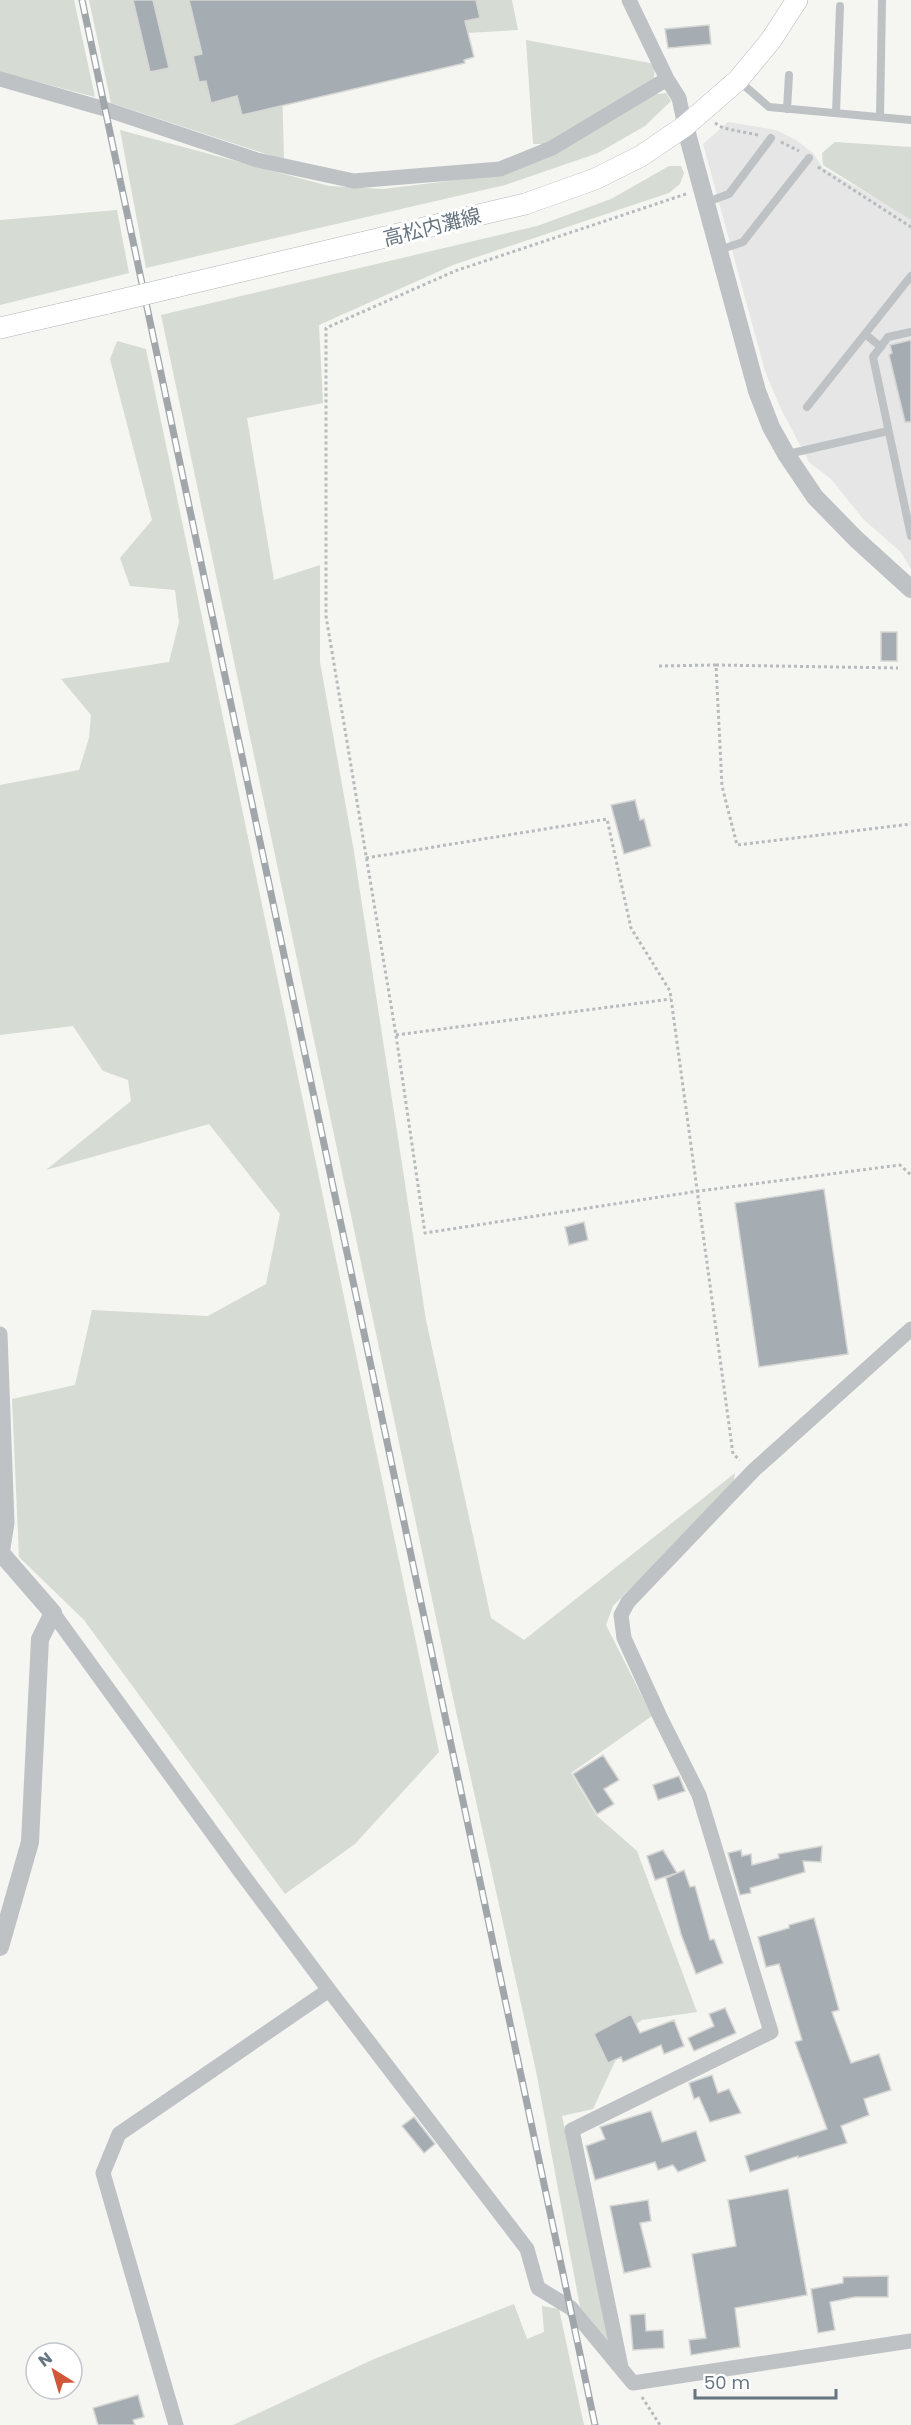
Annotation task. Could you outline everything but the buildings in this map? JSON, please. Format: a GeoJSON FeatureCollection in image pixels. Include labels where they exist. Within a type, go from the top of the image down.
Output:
{"type":"FeatureCollection","features":[{"type":"Feature","properties":{"kind":"main road","name":"高松内灘線"},"geometry":{"type":"LineString","coordinates":[[0,328],[525,204],[595,179],[641,156],[685,126],[738,80],[771,40],[797,0]]}},
{"type":"Feature","properties":{"kind":"street"},"geometry":{"type":"LineString","coordinates":[[629,0],[667,79],[679,98],[757,391],[771,427],[815,497],[864,547],[911,589]]}},
{"type":"Feature","properties":{"kind":"street"},"geometry":{"type":"LineString","coordinates":[[0,79],[105,109],[257,160],[354,181],[501,169],[552,148],[667,79]]}},
{"type":"Feature","properties":{"kind":"street"},"geometry":{"type":"LineString","coordinates":[[621,2369],[572,2130],[771,2032],[699,1795],[624,1638],[621,1615],[627,1602],[754,1470],[911,1329]]}},
{"type":"Feature","properties":{"kind":"street"},"geometry":{"type":"LineString","coordinates":[[0,1334],[7,1523],[1,1553],[53,1614],[240,1871],[527,2249],[538,2288],[571,2308],[633,2383],[911,2341]]}},
{"type":"Feature","properties":{"kind":"street"},"geometry":{"type":"LineString","coordinates":[[0,1947],[30,1842],[40,1639],[53,1614]]}},
{"type":"Feature","properties":{"kind":"street"},"geometry":{"type":"LineString","coordinates":[[176,2425],[103,2173],[119,2134],[329,1990]]}},
{"type":"Feature","properties":{"kind":"lane"},"geometry":{"type":"LineString","coordinates":[[880,117],[882,0]]}},
{"type":"Feature","properties":{"kind":"lane"},"geometry":{"type":"LineString","coordinates":[[836,113],[840,6]]}},
{"type":"Feature","properties":{"kind":"lane"},"geometry":{"type":"LineString","coordinates":[[788,109],[789,75]]}},
{"type":"Feature","properties":{"kind":"lane"},"geometry":{"type":"LineString","coordinates":[[738,80],[769,108],[911,120]]}},
{"type":"Feature","properties":{"kind":"lane"},"geometry":{"type":"LineString","coordinates":[[704,196],[729,194],[771,138]]}},
{"type":"Feature","properties":{"kind":"lane"},"geometry":{"type":"LineString","coordinates":[[718,250],[743,242],[809,158]]}},
{"type":"Feature","properties":{"kind":"lane"},"geometry":{"type":"LineString","coordinates":[[807,407],[911,276]]}},
{"type":"Feature","properties":{"kind":"lane"},"geometry":{"type":"LineString","coordinates":[[911,332],[888,338],[873,357],[911,536]]}},
{"type":"Feature","properties":{"kind":"lane"},"geometry":{"type":"LineString","coordinates":[[865,334],[880,347]]}},
{"type":"Feature","properties":{"kind":"lane"},"geometry":{"type":"LineString","coordinates":[[786,454],[888,431]]}},
{"type":"Feature","properties":{"kind":"path"},"geometry":{"type":"LineString","coordinates":[[704,196],[455,271],[326,328],[326,616],[396,1035],[425,1233],[699,1191],[900,1165],[911,1175]]}},
{"type":"Feature","properties":{"kind":"path"},"geometry":{"type":"LineString","coordinates":[[716,665],[722,786],[737,844],[911,824]]}},
{"type":"Feature","properties":{"kind":"path"},"geometry":{"type":"LineString","coordinates":[[659,666],[898,668]]}},
{"type":"Feature","properties":{"kind":"path"},"geometry":{"type":"LineString","coordinates":[[366,858],[607,819],[631,928],[670,991],[672,999],[733,1454],[754,1470]]}},
{"type":"Feature","properties":{"kind":"path"},"geometry":{"type":"LineString","coordinates":[[396,1035],[672,999]]}},
{"type":"Feature","properties":{"kind":"path"},"geometry":{"type":"LineString","coordinates":[[633,2383],[660,2425]]}},
{"type":"Feature","properties":{"kind":"shaded area"},"geometry":{"type":"Polygon","coordinates":[[[0,0],[74,0],[95,97],[0,72],[0,0]]]}},
{"type":"Feature","properties":{"kind":"shaded area"},"geometry":{"type":"Polygon","coordinates":[[[89,0],[512,0],[518,30],[281,44],[284,160],[111,103],[89,0]]]}},
{"type":"Feature","properties":{"kind":"shaded area"},"geometry":{"type":"Polygon","coordinates":[[[526,40],[655,64],[654,78],[554,144],[533,144],[526,40]]]}},
{"type":"Feature","properties":{"kind":"shaded area"},"geometry":{"type":"Polygon","coordinates":[[[666,93],[671,101],[645,126],[598,153],[505,185],[146,268],[120,130],[329,186],[383,189],[482,177],[650,95],[666,93]]]}},
{"type":"Feature","properties":{"kind":"shaded area"},"geometry":{"type":"Polygon","coordinates":[[[728,122],[776,130],[796,140],[813,153],[823,168],[911,218],[911,569],[901,552],[864,520],[831,479],[809,462],[780,407],[765,371],[703,144],[728,122]]]}},
{"type":"Feature","properties":{"kind":"shaded area"},"geometry":{"type":"Polygon","coordinates":[[[835,142],[911,147],[911,220],[823,165],[822,153],[835,142]]]}},
{"type":"Feature","properties":{"kind":"shaded area"},"geometry":{"type":"Polygon","coordinates":[[[669,166],[681,166],[684,173],[680,184],[669,193],[453,265],[319,325],[323,403],[247,418],[274,580],[320,565],[320,662],[353,846],[426,1320],[491,1618],[524,1640],[735,1473],[733,1485],[613,1606],[606,1625],[652,1716],[571,1773],[596,1815],[637,1851],[697,2012],[642,2020],[631,2027],[593,2109],[562,2116],[611,2346],[580,2307],[536,2071],[451,1689],[161,315],[537,226],[611,199],[669,166]]]}},
{"type":"Feature","properties":{"kind":"shaded area"},"geometry":{"type":"Polygon","coordinates":[[[117,210],[129,273],[0,305],[0,220],[117,210]]]}},
{"type":"Feature","properties":{"kind":"shaded area"},"geometry":{"type":"Polygon","coordinates":[[[117,341],[146,349],[439,1752],[355,1844],[285,1894],[84,1620],[19,1557],[12,1399],[75,1385],[92,1310],[208,1316],[266,1284],[280,1214],[209,1124],[46,1170],[131,1101],[128,1080],[103,1071],[73,1026],[0,1035],[0,785],[79,770],[89,738],[91,715],[61,679],[169,662],[179,622],[175,590],[130,586],[120,558],[152,520],[110,359],[117,341]]]}},
{"type":"Feature","properties":{"kind":"shaded area"},"geometry":{"type":"Polygon","coordinates":[[[514,2304],[527,2339],[544,2332],[542,2306],[559,2309],[584,2425],[233,2425],[374,2359],[514,2304]]]}},
{"type":"Feature","properties":{"kind":"railway"},"geometry":{"type":"LineString","coordinates":[[82,0],[595,2425]]}}]}
